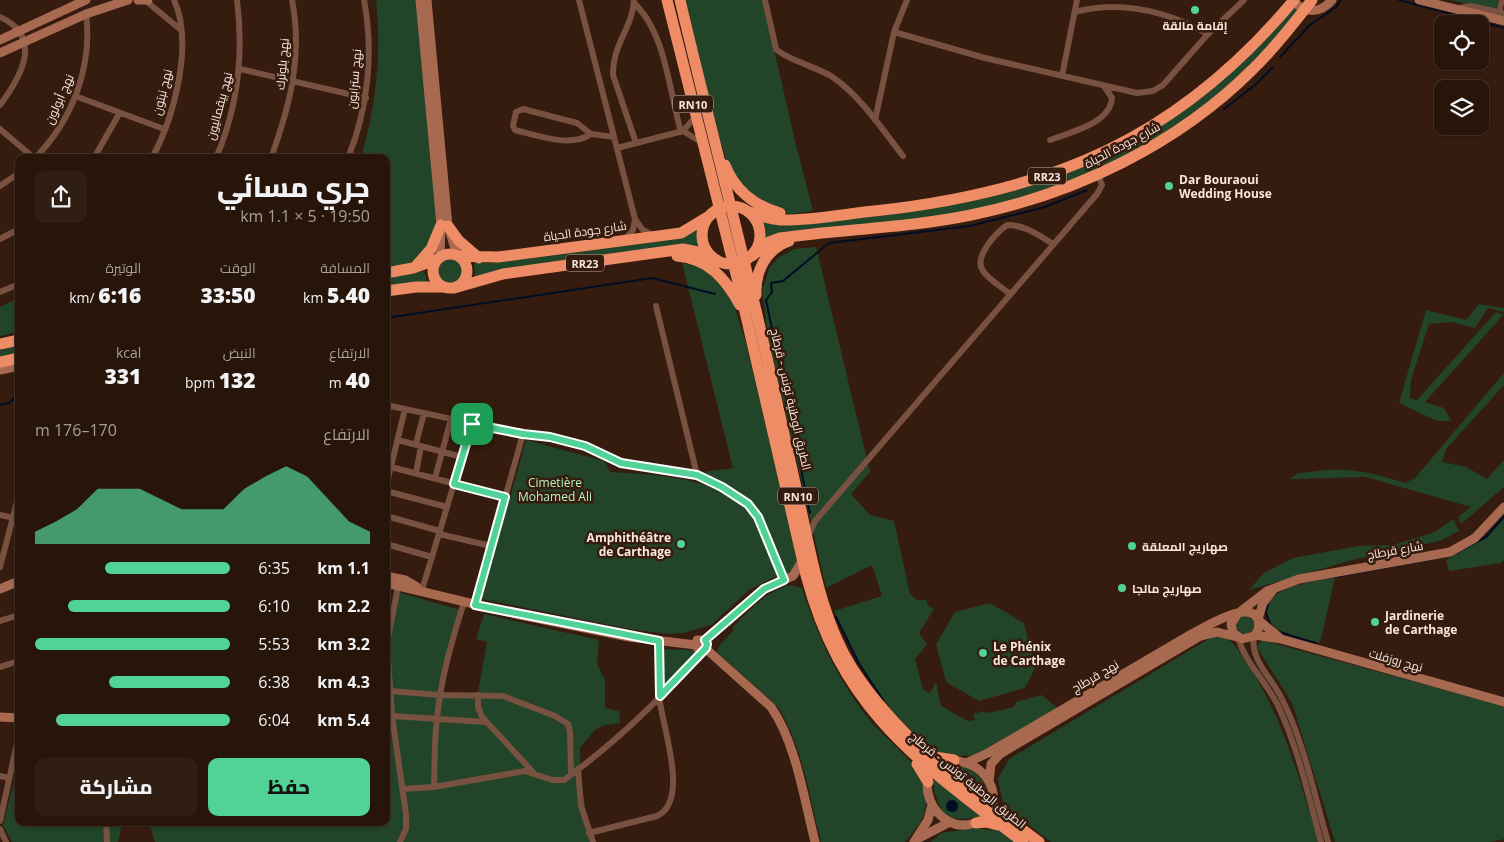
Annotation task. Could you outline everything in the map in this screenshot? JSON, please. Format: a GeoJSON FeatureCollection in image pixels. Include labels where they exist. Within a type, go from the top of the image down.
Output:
{"type":"FeatureCollection","features":[{"type":"Feature","properties":{"kind":"highway","name":"الطريق الوطنية تونس - قرطاج"},"geometry":{"type":"LineString","coordinates":[[667,0],[720,210],[743,260],[756,310],[814,573],[829,618],[851,666],[886,714],[927,756],[934,768]]}},
{"type":"Feature","properties":{"kind":"highway","name":"الطريق الوطنية تونس - قرطاج"},"geometry":{"type":"LineString","coordinates":[[680,0],[710,126],[720,210]]}},
{"type":"Feature","properties":{"kind":"highway"},"geometry":{"type":"LineString","coordinates":[[1292,0],[1311,5]]}},
{"type":"Feature","properties":{"kind":"highway","name":"شارع جودة الحياة"},"geometry":{"type":"LineString","coordinates":[[390,272],[414,268],[451,254],[479,258],[681,232],[720,210],[747,211],[780,220],[902,208],[967,198],[1006,189],[1074,166],[1136,135],[1185,105],[1229,70],[1279,18],[1292,0]]}},
{"type":"Feature","properties":{"kind":"highway","name":"شارع جودة الحياة"},"geometry":{"type":"LineString","coordinates":[[743,260],[774,239],[971,215],[1048,195],[1098,174],[1144,150],[1196,118],[1253,70],[1311,5]]}},
{"type":"Feature","properties":{"kind":"highway"},"geometry":{"type":"LineString","coordinates":[[710,126],[728,174],[735,184],[755,203],[768,210],[798,218]]}},
{"type":"Feature","properties":{"kind":"highway"},"geometry":{"type":"LineString","coordinates":[[699,223],[716,195]]}},
{"type":"Feature","properties":{"kind":"highway"},"geometry":{"type":"LineString","coordinates":[[720,210],[706,222],[703,238],[705,247],[716,260],[743,260]]}},
{"type":"Feature","properties":{"kind":"highway","name":"RN10"},"geometry":{"type":"LineString","coordinates":[[743,260],[759,243],[759,229],[747,211]]}},
{"type":"Feature","properties":{"kind":"highway"},"geometry":{"type":"LineString","coordinates":[[414,268],[431,249],[444,226],[479,258]]}},
{"type":"Feature","properties":{"kind":"highway"},"geometry":{"type":"LineString","coordinates":[[756,310],[756,284],[763,263],[777,247],[800,236]]}},
{"type":"Feature","properties":{"kind":"highway","name":"RR23"},"geometry":{"type":"LineString","coordinates":[[390,290],[416,287],[450,288],[503,274],[683,250],[698,252],[716,260]]}},
{"type":"Feature","properties":{"kind":"highway"},"geometry":{"type":"LineString","coordinates":[[648,254],[686,257],[708,265],[726,281],[746,316]]}},
{"type":"Feature","properties":{"kind":"highway"},"geometry":{"type":"LineString","coordinates":[[439,258],[433,273],[437,282],[450,288],[463,283],[468,273],[466,263],[458,255]]}},
{"type":"Feature","properties":{"kind":"highway","name":"الطريق الوطنية تونس - قرطاج"},"geometry":{"type":"LineString","coordinates":[[743,260],[746,316],[802,561],[820,622],[843,671],[878,720],[912,754],[992,806],[1023,842]]}},
{"type":"Feature","properties":{"kind":"highway"},"geometry":{"type":"LineString","coordinates":[[0,344],[15,341]]}},
{"type":"Feature","properties":{"kind":"highway"},"geometry":{"type":"LineString","coordinates":[[0,362],[15,359]]}},
{"type":"Feature","properties":{"kind":"highway"},"geometry":{"type":"LineString","coordinates":[[912,754],[928,782]]}},
{"type":"Feature","properties":{"kind":"highway"},"geometry":{"type":"LineString","coordinates":[[927,756],[954,760]]}},
{"type":"Feature","properties":{"kind":"highway"},"geometry":{"type":"LineString","coordinates":[[976,823],[1006,823],[999,808],[992,806]]}},
{"type":"Feature","properties":{"kind":"highway","name":"الطريق الوطنية تونس - قرطاج"},"geometry":{"type":"LineString","coordinates":[[1006,823],[1039,842]]}},
{"type":"Feature","properties":{"kind":"street"},"geometry":{"type":"LineString","coordinates":[[0,52],[86,14],[128,0]]}},
{"type":"Feature","properties":{"kind":"street"},"geometry":{"type":"LineString","coordinates":[[144,0],[181,30]]}},
{"type":"Feature","properties":{"kind":"street","name":"نهج نبتون"},"geometry":{"type":"LineString","coordinates":[[154,154],[164,130],[180,68],[183,47],[180,16],[174,0]]}},
{"type":"Feature","properties":{"kind":"street","name":"نهج بيقماليون"},"geometry":{"type":"LineString","coordinates":[[217,154],[231,113],[240,69],[237,0]]}},
{"type":"Feature","properties":{"kind":"street","name":"نهج بلوترك"},"geometry":{"type":"LineString","coordinates":[[272,154],[294,83],[296,33],[292,0]]}},
{"type":"Feature","properties":{"kind":"street","name":"نهج سترابون"},"geometry":{"type":"LineString","coordinates":[[349,154],[366,98],[368,48],[364,0]]}},
{"type":"Feature","properties":{"kind":"street"},"geometry":{"type":"LineString","coordinates":[[420,0],[444,226],[458,255]]}},
{"type":"Feature","properties":{"kind":"street"},"geometry":{"type":"LineString","coordinates":[[427,0],[444,226],[439,258]]}},
{"type":"Feature","properties":{"kind":"street"},"geometry":{"type":"LineString","coordinates":[[579,0],[635,219],[642,229],[653,236]]}},
{"type":"Feature","properties":{"kind":"street"},"geometry":{"type":"LineString","coordinates":[[765,0],[776,49],[782,54],[806,63],[834,78],[862,103],[903,156]]}},
{"type":"Feature","properties":{"kind":"street"},"geometry":{"type":"LineString","coordinates":[[875,120],[894,32],[907,0]]}},
{"type":"Feature","properties":{"kind":"street"},"geometry":{"type":"LineString","coordinates":[[1062,76],[1077,0]]}},
{"type":"Feature","properties":{"kind":"street"},"geometry":{"type":"LineString","coordinates":[[894,32],[1062,76],[1137,93],[1153,91],[1163,84],[1208,34],[1244,0]]}},
{"type":"Feature","properties":{"kind":"street"},"geometry":{"type":"LineString","coordinates":[[1311,5],[1327,5],[1332,0]]}},
{"type":"Feature","properties":{"kind":"street"},"geometry":{"type":"LineString","coordinates":[[1419,0],[1453,9],[1501,16],[1502,0]]}},
{"type":"Feature","properties":{"kind":"street"},"geometry":{"type":"LineString","coordinates":[[0,40],[82,1]]}},
{"type":"Feature","properties":{"kind":"street"},"geometry":{"type":"LineString","coordinates":[[634,2],[644,14],[659,46],[682,132]]}},
{"type":"Feature","properties":{"kind":"street"},"geometry":{"type":"LineString","coordinates":[[634,2],[630,18],[617,46],[613,64],[613,75],[636,143]]}},
{"type":"Feature","properties":{"kind":"street"},"geometry":{"type":"LineString","coordinates":[[1075,12],[1091,7],[1134,7],[1181,21],[1208,34]]}},
{"type":"Feature","properties":{"kind":"street","name":"نهج أبولون"},"geometry":{"type":"LineString","coordinates":[[38,154],[53,137],[75,96],[83,73],[88,32],[86,14]]}},
{"type":"Feature","properties":{"kind":"street"},"geometry":{"type":"LineString","coordinates":[[0,17],[20,31],[24,41],[19,77],[0,105]]}},
{"type":"Feature","properties":{"kind":"street"},"geometry":{"type":"LineString","coordinates":[[240,69],[294,83],[366,98]]}},
{"type":"Feature","properties":{"kind":"street"},"geometry":{"type":"LineString","coordinates":[[599,78],[613,75]]}},
{"type":"Feature","properties":{"kind":"street"},"geometry":{"type":"LineString","coordinates":[[1050,140],[1097,120],[1107,111],[1112,98],[1103,85]]}},
{"type":"Feature","properties":{"kind":"street"},"geometry":{"type":"LineString","coordinates":[[75,96],[164,130]]}},
{"type":"Feature","properties":{"kind":"street"},"geometry":{"type":"LineString","coordinates":[[591,134],[583,139],[572,142],[515,130],[513,126],[516,112],[523,109],[577,123],[591,134],[614,137]]}},
{"type":"Feature","properties":{"kind":"street"},"geometry":{"type":"LineString","coordinates":[[96,154],[119,114]]}},
{"type":"Feature","properties":{"kind":"street"},"geometry":{"type":"LineString","coordinates":[[682,132],[696,116]]}},
{"type":"Feature","properties":{"kind":"street"},"geometry":{"type":"LineString","coordinates":[[0,129],[29,154]]}},
{"type":"Feature","properties":{"kind":"street"},"geometry":{"type":"LineString","coordinates":[[617,148],[682,132],[697,137],[704,145]]}},
{"type":"Feature","properties":{"kind":"street"},"geometry":{"type":"LineString","coordinates":[[807,538],[814,522],[1099,191],[1102,185],[1098,174]]}},
{"type":"Feature","properties":{"kind":"street"},"geometry":{"type":"LineString","coordinates":[[0,186],[15,176]]}},
{"type":"Feature","properties":{"kind":"street"},"geometry":{"type":"LineString","coordinates":[[624,240],[633,230],[635,219]]}},
{"type":"Feature","properties":{"kind":"street"},"geometry":{"type":"LineString","coordinates":[[1010,294],[983,271],[981,265],[983,254],[989,243],[1007,225],[1016,225],[1026,228],[1054,244]]}},
{"type":"Feature","properties":{"kind":"street"},"geometry":{"type":"LineString","coordinates":[[0,239],[15,232]]}},
{"type":"Feature","properties":{"kind":"street"},"geometry":{"type":"LineString","coordinates":[[0,292],[15,286]]}},
{"type":"Feature","properties":{"kind":"street"},"geometry":{"type":"LineString","coordinates":[[390,296],[416,287]]}},
{"type":"Feature","properties":{"kind":"street"},"geometry":{"type":"LineString","coordinates":[[656,306],[697,475]]}},
{"type":"Feature","properties":{"kind":"street"},"geometry":{"type":"LineString","coordinates":[[0,370],[15,367]]}},
{"type":"Feature","properties":{"kind":"street"},"geometry":{"type":"LineString","coordinates":[[390,406],[523,434],[550,437],[585,446],[621,463],[697,475],[722,487],[748,504],[758,517],[787,580]]}},
{"type":"Feature","properties":{"kind":"street"},"geometry":{"type":"LineString","coordinates":[[405,409],[398,440],[390,462],[416,473],[505,497]]}},
{"type":"Feature","properties":{"kind":"street"},"geometry":{"type":"LineString","coordinates":[[416,473],[424,413]]}},
{"type":"Feature","properties":{"kind":"street"},"geometry":{"type":"LineString","coordinates":[[435,478],[451,419]]}},
{"type":"Feature","properties":{"kind":"street"},"geometry":{"type":"LineString","coordinates":[[424,590],[439,532],[472,424]]}},
{"type":"Feature","properties":{"kind":"street"},"geometry":{"type":"LineString","coordinates":[[475,605],[523,434]]}},
{"type":"Feature","properties":{"kind":"street"},"geometry":{"type":"LineString","coordinates":[[398,440],[462,457]]}},
{"type":"Feature","properties":{"kind":"street"},"geometry":{"type":"LineString","coordinates":[[390,492],[447,506]]}},
{"type":"Feature","properties":{"kind":"street","name":"شارع قرطاج"},"geometry":{"type":"LineString","coordinates":[[1239,612],[1262,594],[1299,579],[1450,552],[1475,538],[1504,507]]}},
{"type":"Feature","properties":{"kind":"street"},"geometry":{"type":"LineString","coordinates":[[0,515],[15,519]]}},
{"type":"Feature","properties":{"kind":"street"},"geometry":{"type":"LineString","coordinates":[[390,517],[491,546]]}},
{"type":"Feature","properties":{"kind":"street"},"geometry":{"type":"LineString","coordinates":[[0,567],[15,522]]}},
{"type":"Feature","properties":{"kind":"street"},"geometry":{"type":"LineString","coordinates":[[390,545],[432,557]]}},
{"type":"Feature","properties":{"kind":"street"},"geometry":{"type":"LineString","coordinates":[[402,789],[434,788],[525,771],[557,781],[564,780],[578,770],[660,696],[703,646],[764,589],[787,580],[798,571],[802,561]]}},
{"type":"Feature","properties":{"kind":"street"},"geometry":{"type":"LineString","coordinates":[[390,577],[405,580],[424,590]]}},
{"type":"Feature","properties":{"kind":"street"},"geometry":{"type":"LineString","coordinates":[[787,580],[801,582],[810,590]]}},
{"type":"Feature","properties":{"kind":"street"},"geometry":{"type":"LineString","coordinates":[[0,589],[15,583]]}},
{"type":"Feature","properties":{"kind":"street"},"geometry":{"type":"LineString","coordinates":[[390,584],[424,590],[475,605],[659,641],[703,646],[771,707],[777,716],[788,741],[815,842]]}},
{"type":"Feature","properties":{"kind":"street"},"geometry":{"type":"LineString","coordinates":[[390,632],[398,587]]}},
{"type":"Feature","properties":{"kind":"street"},"geometry":{"type":"LineString","coordinates":[[1275,588],[1263,603],[1258,619],[1259,628],[1254,636],[1254,654],[1279,693],[1292,722],[1328,842]]}},
{"type":"Feature","properties":{"kind":"street"},"geometry":{"type":"LineString","coordinates":[[434,788],[437,718],[440,695],[451,644],[464,602]]}},
{"type":"Feature","properties":{"kind":"street"},"geometry":{"type":"LineString","coordinates":[[1258,619],[1251,612],[1239,612],[1231,624],[1243,652],[1269,689],[1285,722],[1321,842]]}},
{"type":"Feature","properties":{"kind":"street","name":"نهج قرطاج"},"geometry":{"type":"LineString","coordinates":[[966,763],[988,753],[1190,634],[1239,612]]}},
{"type":"Feature","properties":{"kind":"street"},"geometry":{"type":"LineString","coordinates":[[0,621],[15,616]]}},
{"type":"Feature","properties":{"kind":"street","name":"نهج روزفلت"},"geometry":{"type":"LineString","coordinates":[[1258,619],[1281,639]]}},
{"type":"Feature","properties":{"kind":"street","name":"نهج قرطاج"},"geometry":{"type":"LineString","coordinates":[[989,782],[991,764],[1000,754],[1205,634],[1217,632],[1237,637]]}},
{"type":"Feature","properties":{"kind":"street"},"geometry":{"type":"LineString","coordinates":[[1237,637],[1246,639],[1254,636]]}},
{"type":"Feature","properties":{"kind":"street","name":"نهج روزفلت"},"geometry":{"type":"LineString","coordinates":[[1254,636],[1281,639],[1504,702]]}},
{"type":"Feature","properties":{"kind":"street"},"geometry":{"type":"LineString","coordinates":[[589,833],[657,816],[668,808],[672,793],[673,773],[660,696],[659,641]]}},
{"type":"Feature","properties":{"kind":"street"},"geometry":{"type":"LineString","coordinates":[[0,667],[15,662]]}},
{"type":"Feature","properties":{"kind":"street"},"geometry":{"type":"LineString","coordinates":[[400,842],[406,822],[390,691],[440,695],[495,695],[510,698],[555,716],[568,724],[572,740],[571,774]]}},
{"type":"Feature","properties":{"kind":"street"},"geometry":{"type":"LineString","coordinates":[[478,695],[479,713],[535,774]]}},
{"type":"Feature","properties":{"kind":"street"},"geometry":{"type":"LineString","coordinates":[[392,716],[486,722]]}},
{"type":"Feature","properties":{"kind":"street"},"geometry":{"type":"LineString","coordinates":[[0,717],[15,718]]}},
{"type":"Feature","properties":{"kind":"street"},"geometry":{"type":"LineString","coordinates":[[0,821],[15,750]]}},
{"type":"Feature","properties":{"kind":"street"},"geometry":{"type":"LineString","coordinates":[[954,760],[966,763],[976,767],[989,782],[992,806],[976,823],[963,825],[943,818],[932,805],[928,794],[928,782],[934,768],[954,760]]}},
{"type":"Feature","properties":{"kind":"street"},"geometry":{"type":"LineString","coordinates":[[578,770],[581,806],[593,842]]}},
{"type":"Feature","properties":{"kind":"street"},"geometry":{"type":"LineString","coordinates":[[0,776],[8,778]]}},
{"type":"Feature","properties":{"kind":"street"},"geometry":{"type":"LineString","coordinates":[[919,838],[932,805]]}},
{"type":"Feature","properties":{"kind":"street"},"geometry":{"type":"LineString","coordinates":[[919,838],[950,822]]}},
{"type":"Feature","properties":{"kind":"street"},"geometry":{"type":"LineString","coordinates":[[106,826],[107,842]]}},
{"type":"Feature","properties":{"kind":"street"},"geometry":{"type":"LineString","coordinates":[[0,829],[6,842]]}},
{"type":"Feature","properties":{"kind":"street"},"geometry":{"type":"LineString","coordinates":[[919,838],[932,842]]}},
{"type":"Feature","properties":{"kind":"green space"},"geometry":{"type":"Polygon","coordinates":[[[376,0],[418,0],[437,210],[434,232],[424,252],[410,263],[390,267],[390,154],[362,154],[374,99],[378,60],[376,0]]]}},
{"type":"Feature","properties":{"kind":"green space"},"geometry":{"type":"Polygon","coordinates":[[[686,0],[763,0],[813,211],[790,214],[768,208],[730,172],[715,123],[686,0]]]}},
{"type":"Feature","properties":{"kind":"green space"},"geometry":{"type":"Polygon","coordinates":[[[1450,0],[1498,0],[1497,6],[1493,10],[1450,0]]]}},
{"type":"Feature","properties":{"kind":"green space"},"geometry":{"type":"Polygon","coordinates":[[[1296,5],[1300,8],[1276,38],[1221,92],[1190,116],[1157,137],[1124,156],[1088,173],[1020,199],[954,214],[784,232],[764,238],[760,220],[1007,193],[1067,173],[1138,138],[1296,5]]]}},
{"type":"Feature","properties":{"kind":"green space"},"geometry":{"type":"Polygon","coordinates":[[[698,230],[701,249],[475,276],[474,262],[488,263],[682,237],[698,230]]]}},
{"type":"Feature","properties":{"kind":"green space"},"geometry":{"type":"Polygon","coordinates":[[[816,247],[870,472],[851,494],[870,515],[894,521],[910,594],[917,600],[927,600],[927,605],[934,609],[919,633],[927,644],[915,659],[923,690],[930,693],[936,682],[941,706],[968,721],[975,720],[973,714],[984,711],[988,713],[1014,707],[1016,702],[1042,695],[1057,708],[974,756],[943,755],[929,748],[892,711],[865,673],[834,611],[882,596],[872,565],[826,588],[768,336],[762,292],[769,268],[779,257],[794,249],[816,247]]]}},
{"type":"Feature","properties":{"kind":"green space"},"geometry":{"type":"Polygon","coordinates":[[[451,258],[460,262],[464,271],[460,280],[451,284],[442,280],[438,271],[442,262],[451,258]]]}},
{"type":"Feature","properties":{"kind":"green space"},"geometry":{"type":"Polygon","coordinates":[[[682,263],[696,266],[716,278],[734,305],[746,343],[798,562],[791,573],[787,575],[761,516],[750,502],[703,472],[733,468],[682,263]]]}},
{"type":"Feature","properties":{"kind":"green space"},"geometry":{"type":"Polygon","coordinates":[[[424,271],[428,284],[390,288],[390,276],[424,271]]]}},
{"type":"Feature","properties":{"kind":"green space"},"geometry":{"type":"Polygon","coordinates":[[[15,300],[15,333],[0,336],[0,307],[15,300]]]}},
{"type":"Feature","properties":{"kind":"green space"},"geometry":{"type":"Polygon","coordinates":[[[1479,304],[1504,308],[1504,312],[1488,308],[1475,328],[1452,322],[1429,324],[1411,380],[1410,398],[1417,400],[1496,312],[1503,315],[1425,402],[1444,408],[1451,421],[1437,421],[1399,403],[1426,310],[1466,320],[1479,304]]]}},
{"type":"Feature","properties":{"kind":"green space"},"geometry":{"type":"Polygon","coordinates":[[[15,347],[15,356],[0,359],[0,350],[15,347]]]}},
{"type":"Feature","properties":{"kind":"green space"},"geometry":{"type":"Polygon","coordinates":[[[1504,373],[1504,385],[1446,449],[1442,462],[1466,467],[1487,479],[1504,460],[1504,487],[1461,524],[1458,517],[1471,507],[1366,477],[1290,479],[1296,474],[1326,470],[1351,470],[1405,483],[1415,478],[1504,373]]]}},
{"type":"Feature","properties":{"kind":"green space","name":"Cimetière Mohamed Ali"},"geometry":{"type":"Polygon","coordinates":[[[526,440],[604,461],[610,472],[689,480],[726,494],[742,505],[758,525],[777,576],[749,590],[711,625],[684,633],[669,634],[629,629],[482,599],[526,440]]]}},
{"type":"Feature","properties":{"kind":"green space"},"geometry":{"type":"Polygon","coordinates":[[[1504,517],[1504,559],[1501,563],[1449,571],[1446,560],[1486,537],[1504,517]]]}},
{"type":"Feature","properties":{"kind":"green space"},"geometry":{"type":"Polygon","coordinates":[[[1453,519],[1459,531],[1439,541],[1352,560],[1249,590],[1264,573],[1293,558],[1358,546],[1393,545],[1435,532],[1453,519]]]}},
{"type":"Feature","properties":{"kind":"green space"},"geometry":{"type":"Polygon","coordinates":[[[1335,578],[1320,643],[1277,629],[1271,622],[1267,612],[1269,603],[1275,596],[1294,586],[1335,578]]]}},
{"type":"Feature","properties":{"kind":"green space"},"geometry":{"type":"Polygon","coordinates":[[[790,585],[802,588],[822,642],[849,692],[872,723],[913,764],[921,777],[926,797],[925,812],[905,842],[821,842],[799,754],[786,720],[777,706],[717,652],[719,646],[733,631],[733,627],[752,608],[766,596],[790,585]]]}},
{"type":"Feature","properties":{"kind":"green space"},"geometry":{"type":"Polygon","coordinates":[[[394,591],[460,610],[440,693],[478,693],[487,642],[476,639],[484,614],[599,640],[597,664],[605,680],[605,708],[619,711],[620,723],[605,725],[595,730],[580,748],[583,795],[595,842],[155,842],[150,826],[390,826],[390,742],[392,740],[390,726],[390,616],[394,591]]]}},
{"type":"Feature","properties":{"kind":"green space"},"geometry":{"type":"Polygon","coordinates":[[[990,603],[1024,623],[1035,668],[1025,688],[979,701],[946,682],[936,644],[955,612],[990,603]]]}},
{"type":"Feature","properties":{"kind":"green space"},"geometry":{"type":"Polygon","coordinates":[[[1245,616],[1251,619],[1254,625],[1251,631],[1245,634],[1239,631],[1236,625],[1239,619],[1245,616]]]}},
{"type":"Feature","properties":{"kind":"green space"},"geometry":{"type":"Polygon","coordinates":[[[1212,637],[1223,637],[1235,646],[1270,703],[1297,770],[1319,842],[1051,842],[1007,808],[1003,802],[998,779],[1009,759],[1212,637]]]}},
{"type":"Feature","properties":{"kind":"green space"},"geometry":{"type":"Polygon","coordinates":[[[1262,640],[1504,706],[1504,839],[1490,842],[1335,842],[1292,703],[1258,649],[1258,645],[1262,640]]]}},
{"type":"Feature","properties":{"kind":"green space"},"geometry":{"type":"Polygon","coordinates":[[[664,649],[693,650],[695,656],[668,687],[664,685],[664,649]]]}},
{"type":"Feature","properties":{"kind":"green space"},"geometry":{"type":"Polygon","coordinates":[[[957,765],[979,776],[985,786],[991,798],[983,815],[962,819],[946,816],[942,813],[934,791],[934,778],[945,766],[957,765]]]}},
{"type":"Feature","properties":{"kind":"green space"},"geometry":{"type":"Polygon","coordinates":[[[15,777],[15,826],[122,826],[118,842],[12,842],[3,825],[15,777]]]}},
{"type":"Feature","properties":{"kind":"green space"},"geometry":{"type":"Polygon","coordinates":[[[976,828],[1001,831],[1014,842],[931,842],[941,833],[976,828]]]}},
{"type":"Feature","properties":{"kind":"water"},"geometry":{"type":"Polygon","coordinates":[[[952,800],[958,806],[952,812],[946,806],[952,800]]]}},
{"type":"Feature","properties":{"kind":"waterway"},"geometry":{"type":"LineString","coordinates":[[1280,57],[1310,25],[1336,7],[1341,0]]}},
{"type":"Feature","properties":{"kind":"waterway"},"geometry":{"type":"LineString","coordinates":[[1399,0],[1504,28]]}},
{"type":"Feature","properties":{"kind":"waterway"},"geometry":{"type":"LineString","coordinates":[[1224,109],[1255,85],[1273,67]]}},
{"type":"Feature","properties":{"kind":"waterway"},"geometry":{"type":"LineString","coordinates":[[810,513],[766,300],[772,292],[771,283],[783,281],[829,243],[970,226],[1045,207],[1087,190]]}},
{"type":"Feature","properties":{"kind":"waterway"},"geometry":{"type":"LineString","coordinates":[[390,317],[652,278],[715,294]]}},
{"type":"Feature","properties":{"kind":"waterway"},"geometry":{"type":"LineString","coordinates":[[0,405],[9,403],[15,398]]}},
{"type":"Feature","properties":{"kind":"waterway"},"geometry":{"type":"LineString","coordinates":[[1456,553],[1486,537],[1504,517]]}},
{"type":"Feature","properties":{"kind":"waterway"},"geometry":{"type":"LineString","coordinates":[[1334,577],[1449,556]]}},
{"type":"Feature","properties":{"kind":"waterway"},"geometry":{"type":"LineString","coordinates":[[1268,602],[1266,613],[1270,624]]}},
{"type":"Feature","properties":{"kind":"waterway"},"geometry":{"type":"LineString","coordinates":[[836,617],[858,662],[883,700]]}},
{"type":"Feature","properties":{"kind":"waterway"},"geometry":{"type":"LineString","coordinates":[[1279,632],[1315,643]]}},
{"type":"Feature","properties":{"kind":"place","name":"إقامة مالقة"},"geometry":{"type":"Point","coordinates":[1195,10]}},
{"type":"Feature","properties":{"kind":"place","name":"Dar Bouraoui Wedding House"},"geometry":{"type":"Point","coordinates":[1169,186]}},
{"type":"Feature","properties":{"kind":"place","name":"Amphithéâtre de Carthage"},"geometry":{"type":"Point","coordinates":[681,544]}},
{"type":"Feature","properties":{"kind":"place","name":"صهاريج المعلقة"},"geometry":{"type":"Point","coordinates":[1132,546]}},
{"type":"Feature","properties":{"kind":"place","name":"صهاريج مالجا"},"geometry":{"type":"Point","coordinates":[1122,588]}},
{"type":"Feature","properties":{"kind":"place","name":"Jardinerie de Carthage"},"geometry":{"type":"Point","coordinates":[1375,622]}},
{"type":"Feature","properties":{"kind":"place","name":"Le Phénix de Carthage"},"geometry":{"type":"Point","coordinates":[983,653]}},
{"type":"Feature","properties":{"kind":"route"},"geometry":{"type":"LineString","coordinates":[[472,424],[550,437],[585,446],[621,463],[697,475],[722,487],[748,504],[758,517],[784,580],[764,589],[705,640],[706,648],[660,696],[659,641],[475,605],[505,497],[454,484],[472,424]]}}]}
